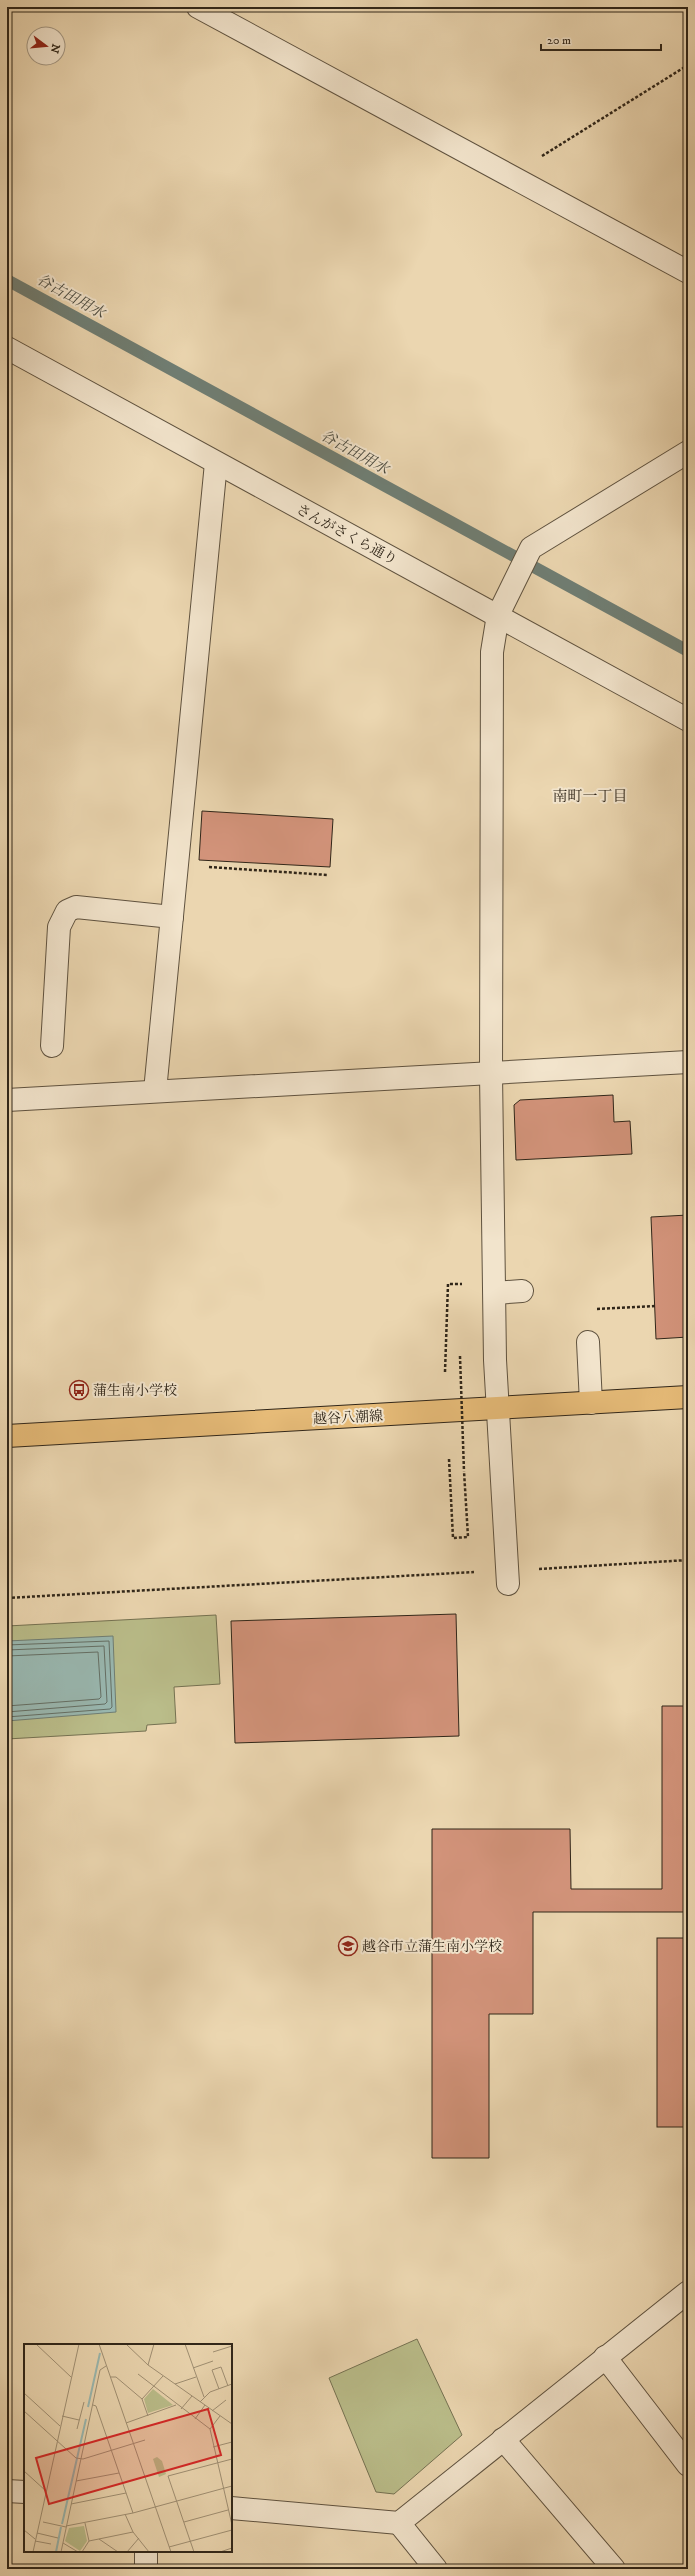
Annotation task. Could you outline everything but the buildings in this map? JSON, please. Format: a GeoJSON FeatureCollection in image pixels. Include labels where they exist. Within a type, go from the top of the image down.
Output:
{"type":"FeatureCollection","features":[{"type":"Feature","properties":{"kind":"main road","name":"越谷八潮線"},"geometry":{"type":"LineString","coordinates":[[7,1436],[688,1397]]}},
{"type":"Feature","properties":{"kind":"street"},"geometry":{"type":"LineString","coordinates":[[198,7],[688,272]]}},
{"type":"Feature","properties":{"kind":"street","name":"さんがさくら通り"},"geometry":{"type":"LineString","coordinates":[[7,348],[688,720]]}},
{"type":"Feature","properties":{"kind":"street"},"geometry":{"type":"LineString","coordinates":[[507,1577],[494,1360],[495,1293],[491,1074],[492,652],[498,615],[531,548],[688,452]]}},
{"type":"Feature","properties":{"kind":"street"},"geometry":{"type":"LineString","coordinates":[[155,1091],[216,463]]}},
{"type":"Feature","properties":{"kind":"street"},"geometry":{"type":"LineString","coordinates":[[52,1046],[59,927],[67,911],[76,908],[172,917]]}},
{"type":"Feature","properties":{"kind":"street"},"geometry":{"type":"LineString","coordinates":[[7,1100],[688,1062]]}},
{"type":"Feature","properties":{"kind":"street"},"geometry":{"type":"LineString","coordinates":[[495,1293],[522,1292]]}},
{"type":"Feature","properties":{"kind":"street"},"geometry":{"type":"LineString","coordinates":[[588,1342],[591,1403]]}},
{"type":"Feature","properties":{"kind":"street"},"geometry":{"type":"LineString","coordinates":[[232,2508],[399,2523],[688,2292]]}},
{"type":"Feature","properties":{"kind":"street"},"geometry":{"type":"LineString","coordinates":[[605,2357],[688,2465]]}},
{"type":"Feature","properties":{"kind":"street"},"geometry":{"type":"LineString","coordinates":[[503,2439],[614,2569]]}},
{"type":"Feature","properties":{"kind":"street"},"geometry":{"type":"LineString","coordinates":[[7,2491],[24,2492]]}},
{"type":"Feature","properties":{"kind":"street"},"geometry":{"type":"LineString","coordinates":[[399,2523],[432,2568]]}},
{"type":"Feature","properties":{"kind":"street"},"geometry":{"type":"LineString","coordinates":[[146,2552],[146,2569]]}},
{"type":"Feature","properties":{"kind":"path"},"geometry":{"type":"LineString","coordinates":[[538,159],[688,65]]}},
{"type":"Feature","properties":{"kind":"path"},"geometry":{"type":"LineString","coordinates":[[177,865],[328,875]]}},
{"type":"Feature","properties":{"kind":"path"},"geometry":{"type":"LineString","coordinates":[[445,1372],[448,1284],[462,1284],[462,1292]]}},
{"type":"Feature","properties":{"kind":"path"},"geometry":{"type":"LineString","coordinates":[[596,1309],[655,1306]]}},
{"type":"Feature","properties":{"kind":"path"},"geometry":{"type":"LineString","coordinates":[[449,1459],[453,1538],[468,1537],[464,1471],[460,1348]]}},
{"type":"Feature","properties":{"kind":"path"},"geometry":{"type":"LineString","coordinates":[[7,1598],[507,1577],[688,1560]]}},
{"type":"Feature","properties":{"kind":"green space"},"geometry":{"type":"Polygon","coordinates":[[[216,1615],[220,1684],[174,1687],[176,1723],[147,1725],[146,1731],[7,1739],[7,1626],[216,1615]]]}},
{"type":"Feature","properties":{"kind":"green space"},"geometry":{"type":"Polygon","coordinates":[[[417,2339],[462,2435],[394,2494],[376,2492],[329,2378],[417,2339]]]}},
{"type":"Feature","properties":{"kind":"water"},"geometry":{"type":"Polygon","coordinates":[[[113,1636],[116,1712],[7,1721],[7,1641],[113,1636]]]}},
{"type":"Feature","properties":{"kind":"waterway","name":"谷古田用水"},"geometry":{"type":"LineString","coordinates":[[7,280],[688,651]]}},
{"type":"Feature","properties":{"kind":"place","name":"蒲生南小学校"},"geometry":{"type":"Point","coordinates":[79,1390]}},
{"type":"Feature","properties":{"kind":"place","name":"越谷市立蒲生南小学校"},"geometry":{"type":"Point","coordinates":[348,1946]}},
{"type":"Feature","properties":{"kind":"district","name":"南町一丁目"},"geometry":{"type":"Point","coordinates":[590,796]}}]}
